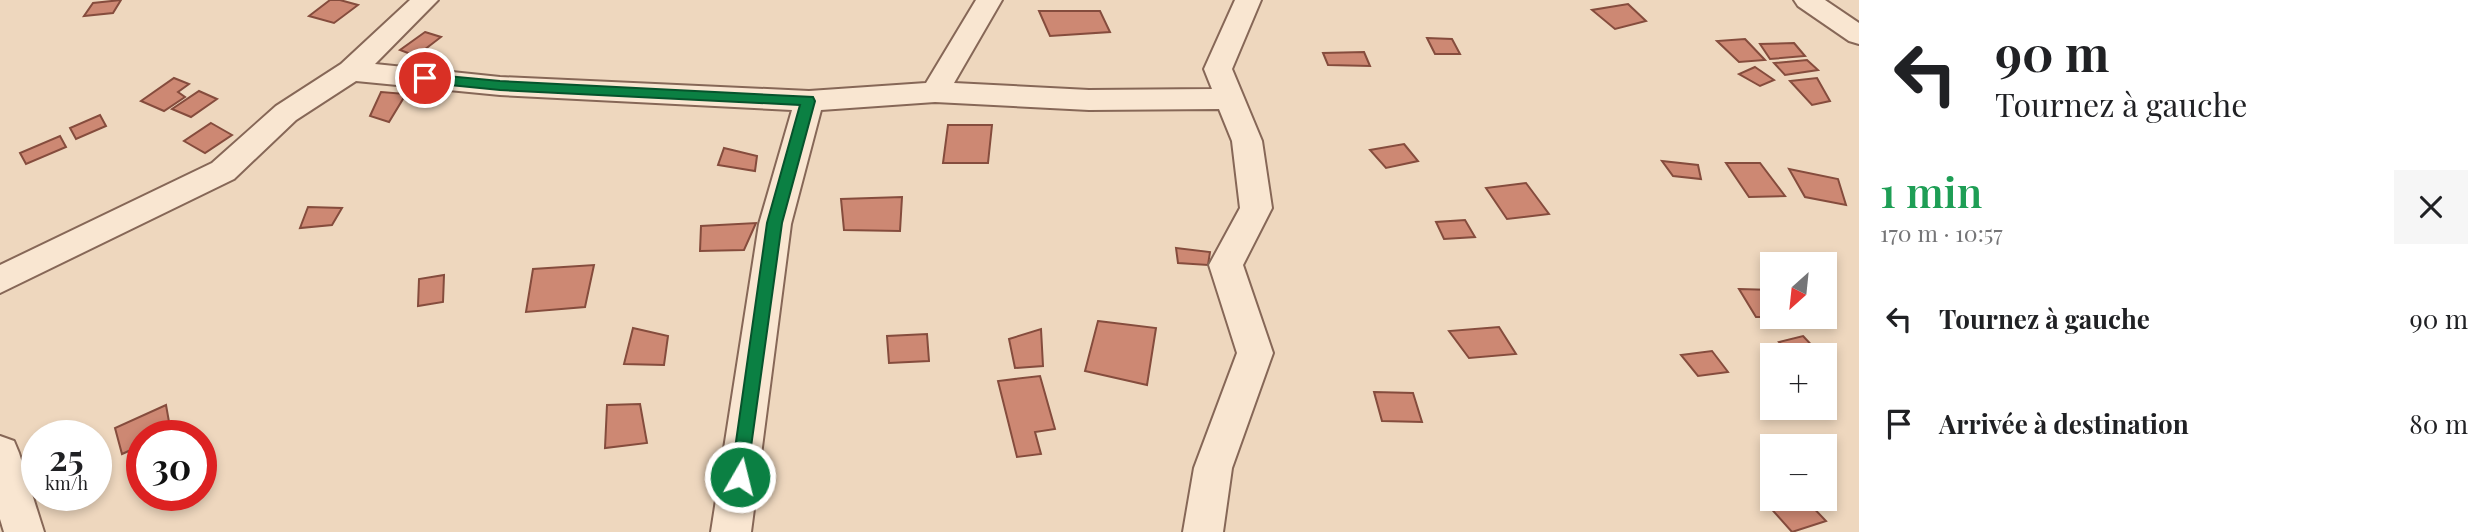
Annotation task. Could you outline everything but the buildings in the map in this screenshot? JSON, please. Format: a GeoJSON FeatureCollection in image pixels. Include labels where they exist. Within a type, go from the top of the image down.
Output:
{"type":"FeatureCollection","features":[{"type":"Feature","properties":{"kind":"street"},"geometry":{"type":"LineString","coordinates":[[0,280],[223,171],[286,113],[351,71],[425,0]]}},
{"type":"Feature","properties":{"kind":"street"},"geometry":{"type":"LineString","coordinates":[[935,92],[989,0]]}},
{"type":"Feature","properties":{"kind":"street"},"geometry":{"type":"LineString","coordinates":[[1203,532],[1213,468],[1255,353],[1226,265],[1256,208],[1247,141],[1218,69],[1248,0]]}},
{"type":"Feature","properties":{"kind":"street"},"geometry":{"type":"LineString","coordinates":[[1807,0],[1859,35]]}},
{"type":"Feature","properties":{"kind":"street"},"geometry":{"type":"LineString","coordinates":[[1859,53],[1853,54],[1859,60]]}},
{"type":"Feature","properties":{"kind":"street"},"geometry":{"type":"LineString","coordinates":[[351,71],[500,86],[808,101],[935,92],[1088,100],[1230,99]]}},
{"type":"Feature","properties":{"kind":"street"},"geometry":{"type":"LineString","coordinates":[[732,532],[775,223],[808,101]]}},
{"type":"Feature","properties":{"kind":"street"},"geometry":{"type":"LineString","coordinates":[[0,453],[24,532]]}},
{"type":"Feature","properties":{"kind":"route"},"geometry":{"type":"LineString","coordinates":[[425,78],[500,86],[808,101],[775,223],[740,477]]}}]}
